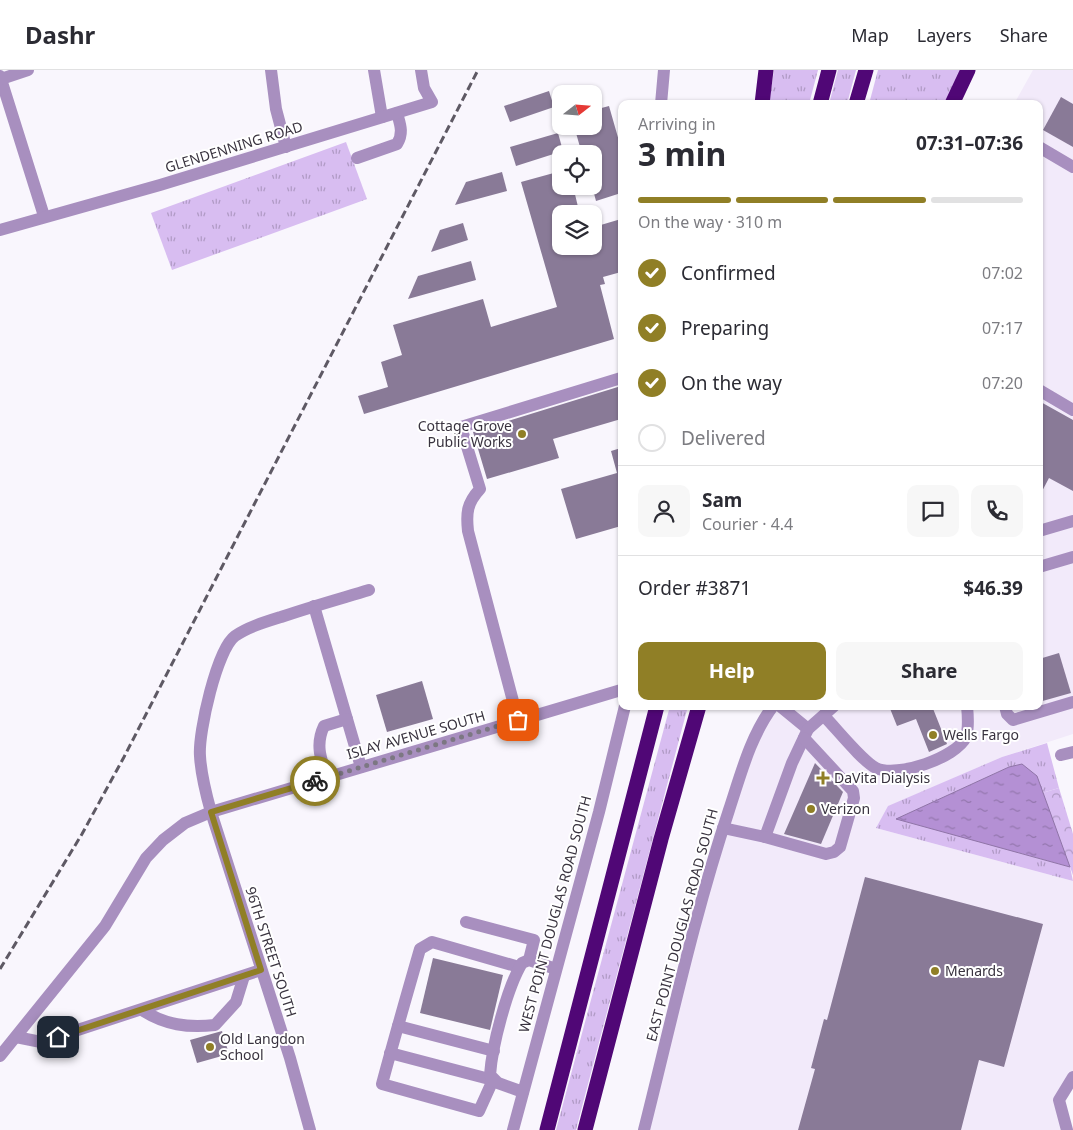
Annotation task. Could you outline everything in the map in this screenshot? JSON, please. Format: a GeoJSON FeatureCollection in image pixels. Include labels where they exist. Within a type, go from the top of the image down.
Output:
{"type":"FeatureCollection","features":[{"type":"Feature","properties":{"kind":"highway"},"geometry":{"type":"LineString","coordinates":[[762,100],[766,70]]}},
{"type":"Feature","properties":{"kind":"highway"},"geometry":{"type":"LineString","coordinates":[[821,100],[829,70]]}},
{"type":"Feature","properties":{"kind":"highway"},"geometry":{"type":"LineString","coordinates":[[857,100],[866,70]]}},
{"type":"Feature","properties":{"kind":"highway"},"geometry":{"type":"LineString","coordinates":[[954,100],[968,70]]}},
{"type":"Feature","properties":{"kind":"highway"},"geometry":{"type":"LineString","coordinates":[[547,1130],[656,710]]}},
{"type":"Feature","properties":{"kind":"highway"},"geometry":{"type":"LineString","coordinates":[[585,1130],[661,839],[699,710]]}},
{"type":"Feature","properties":{"kind":"street"},"geometry":{"type":"LineString","coordinates":[[28,70],[0,77],[44,216]]}},
{"type":"Feature","properties":{"kind":"street"},"geometry":{"type":"LineString","coordinates":[[271,70],[276,109],[286,147]]}},
{"type":"Feature","properties":{"kind":"street"},"geometry":{"type":"LineString","coordinates":[[374,70],[382,117]]}},
{"type":"Feature","properties":{"kind":"street","name":"GLENDENNING ROAD"},"geometry":{"type":"LineString","coordinates":[[0,230],[44,216],[160,185],[432,102],[424,88],[421,70]]}},
{"type":"Feature","properties":{"kind":"street"},"geometry":{"type":"LineString","coordinates":[[661,100],[664,70]]}},
{"type":"Feature","properties":{"kind":"street"},"geometry":{"type":"LineString","coordinates":[[357,158],[397,144],[401,138],[402,129],[397,113]]}},
{"type":"Feature","properties":{"kind":"street"},"geometry":{"type":"LineString","coordinates":[[1043,149],[1073,166]]}},
{"type":"Feature","properties":{"kind":"street"},"geometry":{"type":"LineString","coordinates":[[518,720],[468,531],[466,511],[472,498],[480,489],[461,427],[618,379]]}},
{"type":"Feature","properties":{"kind":"street"},"geometry":{"type":"LineString","coordinates":[[1043,392],[1073,410]]}},
{"type":"Feature","properties":{"kind":"street"},"geometry":{"type":"LineString","coordinates":[[1043,530],[1073,521]]}},
{"type":"Feature","properties":{"kind":"street"},"geometry":{"type":"LineString","coordinates":[[1043,565],[1073,557]]}},
{"type":"Feature","properties":{"kind":"street"},"geometry":{"type":"LineString","coordinates":[[361,767],[314,606],[369,590]]}},
{"type":"Feature","properties":{"kind":"street","name":"96TH STREET SOUTH"},"geometry":{"type":"LineString","coordinates":[[310,1130],[290,1058],[211,812],[204,788],[199,754],[205,712],[216,671],[223,651],[233,637],[252,627],[314,606]]}},
{"type":"Feature","properties":{"kind":"street","name":"ISLAY AVENUE SOUTH"},"geometry":{"type":"LineString","coordinates":[[0,1056],[105,926],[146,858],[163,840],[185,823],[211,812],[618,691]]}},
{"type":"Feature","properties":{"kind":"street"},"geometry":{"type":"LineString","coordinates":[[1006,710],[1013,720],[1073,702]]}},
{"type":"Feature","properties":{"kind":"street","name":"WEST POINT DOUGLAS ROAD SOUTH"},"geometry":{"type":"LineString","coordinates":[[513,1130],[599,812],[624,710]]}},
{"type":"Feature","properties":{"kind":"street","name":"EAST POINT DOUGLAS ROAD SOUTH"},"geometry":{"type":"LineString","coordinates":[[644,1130],[696,920],[723,828],[750,747],[761,723],[771,710]]}},
{"type":"Feature","properties":{"kind":"street"},"geometry":{"type":"LineString","coordinates":[[723,828],[826,854],[834,852],[840,847],[854,794],[806,734],[784,710]]}},
{"type":"Feature","properties":{"kind":"street"},"geometry":{"type":"LineString","coordinates":[[764,837],[792,763],[806,734],[830,710]]}},
{"type":"Feature","properties":{"kind":"street"},"geometry":{"type":"LineString","coordinates":[[824,716],[874,768],[886,772],[913,768],[957,748],[966,736],[968,728],[967,710]]}},
{"type":"Feature","properties":{"kind":"street"},"geometry":{"type":"LineString","coordinates":[[327,777],[319,752],[320,734],[324,726],[347,719]]}},
{"type":"Feature","properties":{"kind":"street"},"geometry":{"type":"LineString","coordinates":[[466,922],[534,940],[504,1012],[490,1075],[493,1080]]}},
{"type":"Feature","properties":{"kind":"street"},"geometry":{"type":"LineString","coordinates":[[493,1080],[479,1111],[382,1084],[420,949],[432,942],[524,964],[556,969]]}},
{"type":"Feature","properties":{"kind":"street"},"geometry":{"type":"LineString","coordinates":[[16,1037],[41,1042],[261,970]]}},
{"type":"Feature","properties":{"kind":"street"},"geometry":{"type":"LineString","coordinates":[[142,1010],[176,1026],[192,1028],[215,1025],[236,1002],[244,976]]}},
{"type":"Feature","properties":{"kind":"street"},"geometry":{"type":"LineString","coordinates":[[398,1026],[494,1051]]}},
{"type":"Feature","properties":{"kind":"street"},"geometry":{"type":"LineString","coordinates":[[390,1053],[493,1080],[523,1092]]}},
{"type":"Feature","properties":{"kind":"street"},"geometry":{"type":"LineString","coordinates":[[1067,1130],[1059,1100],[1073,1076]]}},
{"type":"Feature","properties":{"kind":"shaded area"},"geometry":{"type":"Polygon","coordinates":[[[1033,70],[1073,70],[1073,734],[1002,757],[889,806],[876,828],[1073,881],[1073,1075],[1059,1093],[1068,1130],[644,1130],[715,852],[771,710],[1043,710],[1043,100],[1016,100],[1033,70]]]}},
{"type":"Feature","properties":{"kind":"green space"},"geometry":{"type":"Polygon","coordinates":[[[774,70],[818,70],[810,100],[770,100],[774,70]]]}},
{"type":"Feature","properties":{"kind":"green space"},"geometry":{"type":"Polygon","coordinates":[[[838,70],[856,70],[848,100],[830,100],[838,70]]]}},
{"type":"Feature","properties":{"kind":"green space"},"geometry":{"type":"Polygon","coordinates":[[[878,70],[961,70],[947,100],[870,100],[878,70]]]}},
{"type":"Feature","properties":{"kind":"green space"},"geometry":{"type":"Polygon","coordinates":[[[346,142],[367,199],[172,270],[151,213],[346,142]]]}},
{"type":"Feature","properties":{"kind":"green space"},"geometry":{"type":"Polygon","coordinates":[[[669,710],[687,710],[576,1130],[556,1130],[669,710]]]}},
{"type":"Feature","properties":{"kind":"green space"},"geometry":{"type":"Polygon","coordinates":[[[1047,743],[1059,788],[1042,793],[1037,776],[1009,767],[897,819],[1070,867],[1073,881],[876,828],[888,806],[1002,757],[1047,743]]]}},
{"type":"Feature","properties":{"kind":"green space"},"geometry":{"type":"Polygon","coordinates":[[[1059,788],[1073,834],[1073,875],[1042,793],[1059,788]]]}},
{"type":"Feature","properties":{"kind":"water"},"geometry":{"type":"Polygon","coordinates":[[[1022,764],[1037,776],[1070,867],[896,819],[1009,767],[1022,764]]]}},
{"type":"Feature","properties":{"kind":"building"},"geometry":{"type":"Polygon","coordinates":[[[549,91],[552,101],[552,108],[510,122],[504,106],[549,91]]]}},
{"type":"Feature","properties":{"kind":"building"},"geometry":{"type":"Polygon","coordinates":[[[1061,97],[1073,104],[1073,147],[1043,130],[1061,97]]]}},
{"type":"Feature","properties":{"kind":"building"},"geometry":{"type":"Polygon","coordinates":[[[609,106],[618,138],[618,194],[596,201],[594,195],[602,195],[602,145],[579,145],[577,135],[602,135],[602,108],[609,106]]]}},
{"type":"Feature","properties":{"kind":"building"},"geometry":{"type":"Polygon","coordinates":[[[552,135],[559,135],[561,145],[552,145],[552,155],[516,166],[510,147],[552,135]]]}},
{"type":"Feature","properties":{"kind":"building"},"geometry":{"type":"Polygon","coordinates":[[[502,172],[507,191],[455,205],[466,182],[502,172]]]}},
{"type":"Feature","properties":{"kind":"building"},"geometry":{"type":"Polygon","coordinates":[[[552,173],[552,195],[575,195],[578,205],[552,205],[552,255],[602,255],[602,225],[618,220],[618,273],[603,277],[605,284],[600,285],[614,339],[364,414],[358,396],[388,387],[381,362],[402,355],[393,325],[483,299],[491,327],[557,307],[521,182],[552,173]]]}},
{"type":"Feature","properties":{"kind":"building"},"geometry":{"type":"Polygon","coordinates":[[[463,223],[468,240],[431,252],[440,230],[463,223]]]}},
{"type":"Feature","properties":{"kind":"building"},"geometry":{"type":"Polygon","coordinates":[[[471,261],[476,280],[408,299],[418,276],[471,261]]]}},
{"type":"Feature","properties":{"kind":"building","name":"Cottage Grove Public Works"},"geometry":{"type":"Polygon","coordinates":[[[618,387],[618,420],[553,439],[559,458],[487,479],[473,432],[618,387]]]}},
{"type":"Feature","properties":{"kind":"building"},"geometry":{"type":"Polygon","coordinates":[[[1043,403],[1073,420],[1073,491],[1049,478],[1043,489],[1043,403]]]}},
{"type":"Feature","properties":{"kind":"building"},"geometry":{"type":"Polygon","coordinates":[[[618,449],[618,527],[576,539],[561,489],[617,473],[611,451],[618,449]]]}},
{"type":"Feature","properties":{"kind":"building"},"geometry":{"type":"Polygon","coordinates":[[[1059,653],[1071,693],[1043,701],[1043,658],[1059,653]]]}},
{"type":"Feature","properties":{"kind":"building"},"geometry":{"type":"Polygon","coordinates":[[[422,681],[433,719],[387,732],[376,695],[422,681]]]}},
{"type":"Feature","properties":{"kind":"building","name":"Wells Fargo"},"geometry":{"type":"Polygon","coordinates":[[[891,710],[934,710],[947,744],[929,752],[916,719],[897,726],[891,710]]]}},
{"type":"Feature","properties":{"kind":"building"},"geometry":{"type":"Polygon","coordinates":[[[815,763],[843,792],[821,844],[784,834],[815,763]]]}},
{"type":"Feature","properties":{"kind":"building","name":"Menards"},"geometry":{"type":"Polygon","coordinates":[[[865,877],[1043,924],[1004,1067],[979,1060],[961,1130],[798,1130],[815,1069],[811,1068],[824,1019],[827,1020],[865,877]]]}},
{"type":"Feature","properties":{"kind":"building"},"geometry":{"type":"Polygon","coordinates":[[[433,958],[503,975],[490,1030],[420,1013],[433,958]]]}},
{"type":"Feature","properties":{"kind":"building","name":"Old Langdon School"},"geometry":{"type":"Polygon","coordinates":[[[222,1031],[229,1054],[197,1063],[190,1040],[222,1031]]]}},
{"type":"Feature","properties":{"kind":"railway"},"geometry":{"type":"LineString","coordinates":[[0,969],[82,834],[124,757],[478,70]]}},
{"type":"Feature","properties":{"kind":"way so far"},"geometry":{"type":"LineString","coordinates":[[315,781],[518,720]]}},
{"type":"Feature","properties":{"kind":"place","name":"Cottage Grove Public Works"},"geometry":{"type":"Point","coordinates":[522,434]}},
{"type":"Feature","properties":{"kind":"place","name":"Wells Fargo"},"geometry":{"type":"Point","coordinates":[933,735]}},
{"type":"Feature","properties":{"kind":"place","name":"DaVita Dialysis"},"geometry":{"type":"Point","coordinates":[823,778]}},
{"type":"Feature","properties":{"kind":"place","name":"Verizon"},"geometry":{"type":"Point","coordinates":[811,809]}},
{"type":"Feature","properties":{"kind":"place","name":"Menards"},"geometry":{"type":"Point","coordinates":[935,971]}},
{"type":"Feature","properties":{"kind":"place","name":"Old Langdon School"},"geometry":{"type":"Point","coordinates":[210,1047]}},
{"type":"Feature","properties":{"kind":"route"},"geometry":{"type":"LineString","coordinates":[[58,1037],[261,970],[211,812],[315,781]]}}]}
